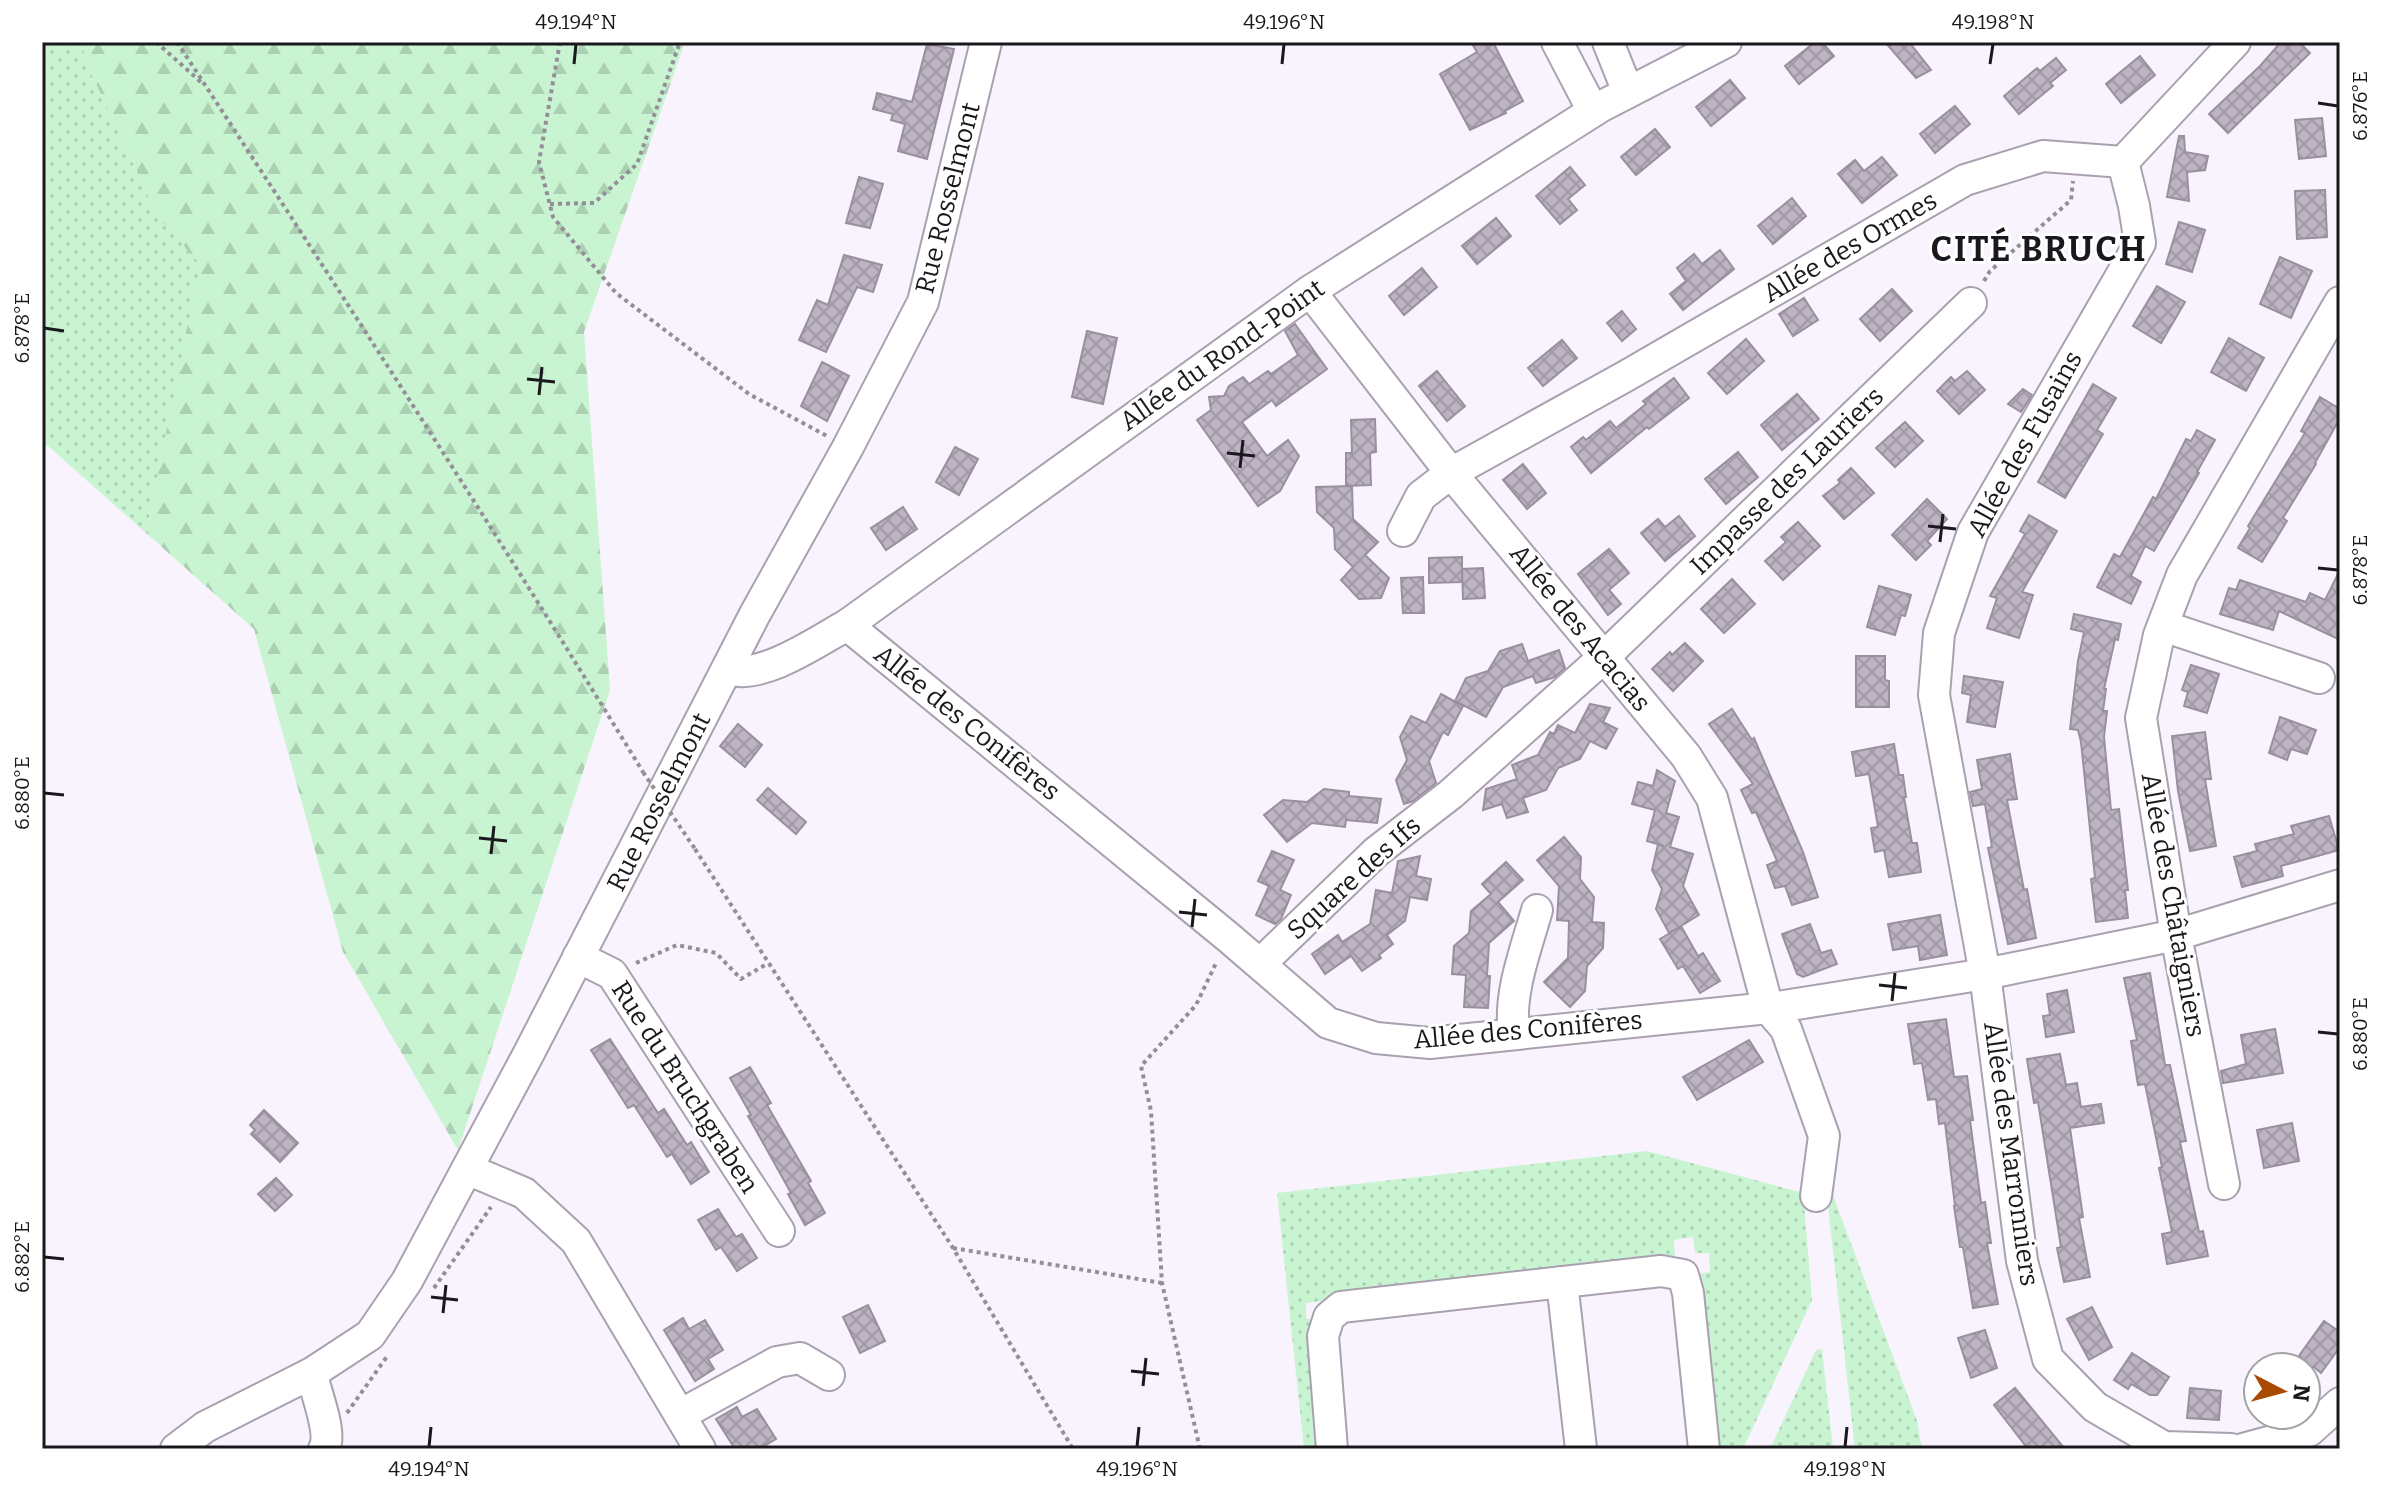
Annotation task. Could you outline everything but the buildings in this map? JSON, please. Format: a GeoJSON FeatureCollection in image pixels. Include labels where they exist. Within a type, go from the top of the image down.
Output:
{"type":"FeatureCollection","features":[{"type":"Feature","properties":{"kind":"street","name":"Rue Rosselmont"},"geometry":{"type":"LineString","coordinates":[[176,1449],[205,1427],[312,1373],[370,1335],[407,1281],[755,614],[848,447],[923,302],[986,42]]}},
{"type":"Feature","properties":{"kind":"street"},"geometry":{"type":"LineString","coordinates":[[1557,42],[1593,111]]}},
{"type":"Feature","properties":{"kind":"street"},"geometry":{"type":"LineString","coordinates":[[1608,42],[1628,92]]}},
{"type":"Feature","properties":{"kind":"street","name":"Allée du Rond-Point"},"geometry":{"type":"LineString","coordinates":[[728,669],[738,673],[779,663],[847,625],[1310,291],[1593,111],[1726,42]]}},
{"type":"Feature","properties":{"kind":"street"},"geometry":{"type":"LineString","coordinates":[[2123,162],[2235,42]]}},
{"type":"Feature","properties":{"kind":"street","name":"Allée des Ormes"},"geometry":{"type":"LineString","coordinates":[[1403,531],[1421,496],[1451,473],[1965,180],[2043,156],[2123,162]]}},
{"type":"Feature","properties":{"kind":"street","name":"Allée des Fusains"},"geometry":{"type":"LineString","coordinates":[[1985,974],[1934,695],[1939,633],[1973,532],[2140,243],[2123,162]]}},
{"type":"Feature","properties":{"kind":"street","name":"Allée des Acacias"},"geometry":{"type":"LineString","coordinates":[[1310,291],[1451,473],[1686,756],[1712,798],[1768,1008],[1786,1029],[1824,1136],[1816,1196]]}},
{"type":"Feature","properties":{"kind":"street","name":"Allée des Châtaigniers"},"geometry":{"type":"LineString","coordinates":[[2224,1184],[2176,935],[2141,718],[2163,626],[2182,575],[2340,302]]}},
{"type":"Feature","properties":{"kind":"street","name":"Impasse des Lauriers"},"geometry":{"type":"LineString","coordinates":[[1451,794],[1603,658],[1971,303]]}},
{"type":"Feature","properties":{"kind":"street","name":"Allée des Conifères"},"geometry":{"type":"LineString","coordinates":[[847,625],[1228,937],[1328,1023],[1376,1038],[1430,1043],[1768,1008],[1985,974],[2176,935],[2340,885]]}},
{"type":"Feature","properties":{"kind":"street"},"geometry":{"type":"LineString","coordinates":[[2163,626],[2319,678]]}},
{"type":"Feature","properties":{"kind":"street","name":"Square des Ifs"},"geometry":{"type":"LineString","coordinates":[[1260,964],[1376,852],[1451,794]]}},
{"type":"Feature","properties":{"kind":"street"},"geometry":{"type":"LineString","coordinates":[[1514,1034],[1514,1002],[1537,910]]}},
{"type":"Feature","properties":{"kind":"street","name":"Rue du Bruchgraben"},"geometry":{"type":"LineString","coordinates":[[578,957],[612,974],[779,1231]]}},
{"type":"Feature","properties":{"kind":"street","name":"Allée des Marronniers"},"geometry":{"type":"LineString","coordinates":[[1985,974],[2022,1261],[2048,1359],[2095,1407],[2164,1447],[2231,1449]]}},
{"type":"Feature","properties":{"kind":"street"},"geometry":{"type":"LineString","coordinates":[[467,1169],[524,1193],[576,1241],[700,1449]]}},
{"type":"Feature","properties":{"kind":"street"},"geometry":{"type":"LineString","coordinates":[[1332,1449],[1323,1336],[1329,1317],[1341,1307],[1661,1271],[1683,1275],[1688,1293],[1704,1449]]}},
{"type":"Feature","properties":{"kind":"street"},"geometry":{"type":"LineString","coordinates":[[1562,1282],[1581,1449]]}},
{"type":"Feature","properties":{"kind":"street"},"geometry":{"type":"LineString","coordinates":[[680,1415],[777,1362],[800,1358],[829,1375]]}},
{"type":"Feature","properties":{"kind":"street"},"geometry":{"type":"LineString","coordinates":[[312,1373],[315,1395],[326,1425],[327,1443],[324,1449]]}},
{"type":"Feature","properties":{"kind":"street"},"geometry":{"type":"LineString","coordinates":[[2243,1449],[2309,1431],[2340,1403]]}},
{"type":"Feature","properties":{"kind":"path"},"geometry":{"type":"LineString","coordinates":[[156,42],[206,87]]}},
{"type":"Feature","properties":{"kind":"path"},"geometry":{"type":"LineString","coordinates":[[177,42],[384,358],[643,772],[953,1248],[1073,1449]]}},
{"type":"Feature","properties":{"kind":"path"},"geometry":{"type":"LineString","coordinates":[[560,42],[539,162],[553,217],[616,293],[749,394],[848,447]]}},
{"type":"Feature","properties":{"kind":"path"},"geometry":{"type":"LineString","coordinates":[[550,204],[594,203],[637,164],[680,42]]}},
{"type":"Feature","properties":{"kind":"path"},"geometry":{"type":"LineString","coordinates":[[1971,303],[1990,271],[2071,200]]}},
{"type":"Feature","properties":{"kind":"path"},"geometry":{"type":"LineString","coordinates":[[1200,1449],[1162,1283],[1151,1111],[1141,1066],[1196,1005],[1228,937]]}},
{"type":"Feature","properties":{"kind":"path"},"geometry":{"type":"LineString","coordinates":[[612,974],[677,945],[716,953],[741,979],[768,963]]}},
{"type":"Feature","properties":{"kind":"path"},"geometry":{"type":"LineString","coordinates":[[953,1248],[1162,1283]]}},
{"type":"Feature","properties":{"kind":"green space"},"geometry":{"type":"Polygon","coordinates":[[[42,42],[81,42],[91,73],[158,217],[201,264],[146,533],[48,446],[42,446],[42,42]]]}},
{"type":"Feature","properties":{"kind":"green space"},"geometry":{"type":"Polygon","coordinates":[[[81,42],[685,42],[584,332],[610,690],[458,1150],[343,952],[254,629],[146,533],[200,264],[158,217],[91,73],[81,42]]]}},
{"type":"Feature","properties":{"kind":"green space"},"geometry":{"type":"Polygon","coordinates":[[[1647,1151],[1803,1193],[1812,1300],[1743,1449],[1714,1449],[1698,1274],[1710,1272],[1709,1253],[1695,1253],[1693,1237],[1674,1240],[1675,1257],[1306,1303],[1306,1318],[1314,1321],[1324,1449],[1304,1449],[1277,1193],[1647,1151]]]}},
{"type":"Feature","properties":{"kind":"green space"},"geometry":{"type":"Polygon","coordinates":[[[1833,1195],[1917,1421],[1922,1449],[1855,1449],[1828,1205],[1833,1195]]]}},
{"type":"Feature","properties":{"kind":"green space"},"geometry":{"type":"Polygon","coordinates":[[[1822,1349],[1833,1449],[1770,1449],[1816,1350],[1822,1349]]]}},
{"type":"Feature","properties":{"kind":"district","name":"CITÉ BRUCH"},"geometry":{"type":"Point","coordinates":[2039,249]}}]}
